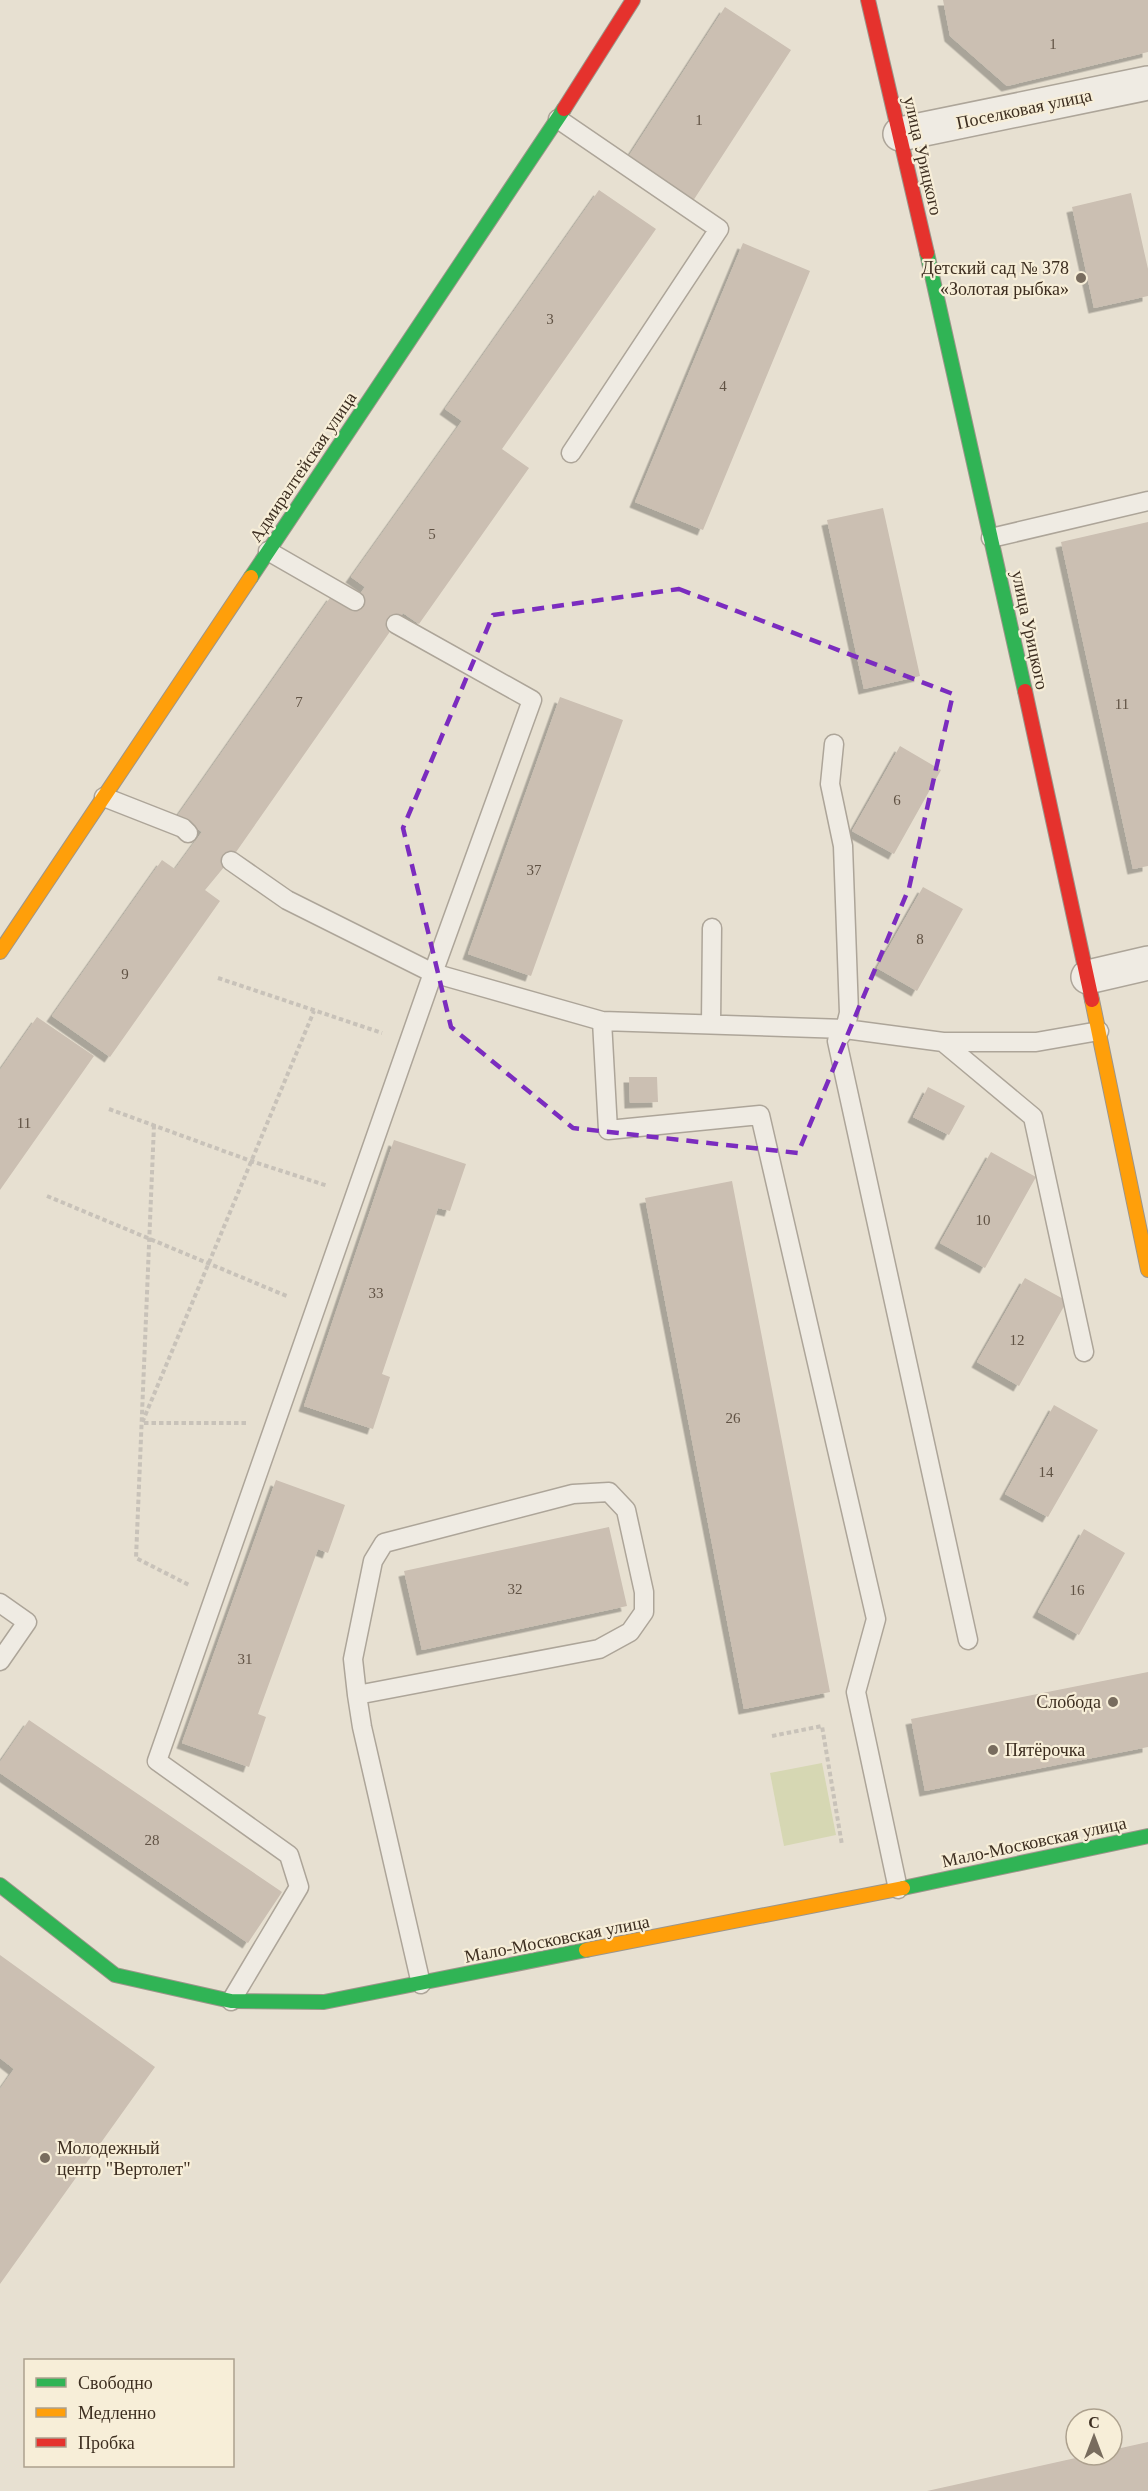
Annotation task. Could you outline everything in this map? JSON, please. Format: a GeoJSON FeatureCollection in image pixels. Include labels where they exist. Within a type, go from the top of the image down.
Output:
{"type":"FeatureCollection","features":[{"type":"Feature","properties":{"kind":"street","name":"Адмиралтейская улица"},"geometry":{"type":"LineString","coordinates":[[0,952],[558,119],[633,0]]}},
{"type":"Feature","properties":{"kind":"street","name":"улица Урицкого"},"geometry":{"type":"LineString","coordinates":[[868,0],[991,538],[1088,977],[1148,1270]]}},
{"type":"Feature","properties":{"kind":"street","name":"Поселковая улица"},"geometry":{"type":"LineString","coordinates":[[900,134],[1148,83]]}},
{"type":"Feature","properties":{"kind":"street"},"geometry":{"type":"LineString","coordinates":[[1088,977],[1148,963]]}},
{"type":"Feature","properties":{"kind":"street","name":"Мало-Московская улица"},"geometry":{"type":"LineString","coordinates":[[0,1885],[115,1975],[231,2001],[324,2002],[897,1889],[1148,1836]]}},
{"type":"Feature","properties":{"kind":"lane"},"geometry":{"type":"LineString","coordinates":[[558,119],[719,229],[571,453]]}},
{"type":"Feature","properties":{"kind":"lane"},"geometry":{"type":"LineString","coordinates":[[991,538],[1148,501]]}},
{"type":"Feature","properties":{"kind":"lane"},"geometry":{"type":"LineString","coordinates":[[268,551],[355,600]]}},
{"type":"Feature","properties":{"kind":"lane"},"geometry":{"type":"LineString","coordinates":[[231,2001],[299,1887],[289,1856],[157,1761],[408,1042],[532,700],[396,624]]}},
{"type":"Feature","properties":{"kind":"lane"},"geometry":{"type":"LineString","coordinates":[[834,744],[830,784],[843,846],[849,1013],[845,1029],[837,1041],[968,1640]]}},
{"type":"Feature","properties":{"kind":"lane"},"geometry":{"type":"LineString","coordinates":[[104,797],[188,832]]}},
{"type":"Feature","properties":{"kind":"lane"},"geometry":{"type":"LineString","coordinates":[[231,861],[287,900],[433,973],[602,1021],[845,1029],[943,1042],[1036,1042],[1099,1031]]}},
{"type":"Feature","properties":{"kind":"lane"},"geometry":{"type":"LineString","coordinates":[[711,1024],[712,928]]}},
{"type":"Feature","properties":{"kind":"lane"},"geometry":{"type":"LineString","coordinates":[[602,1021],[608,1130],[760,1115],[876,1619],[856,1692],[897,1889]]}},
{"type":"Feature","properties":{"kind":"lane"},"geometry":{"type":"LineString","coordinates":[[943,1042],[1033,1117],[1084,1352]]}},
{"type":"Feature","properties":{"kind":"lane"},"geometry":{"type":"LineString","coordinates":[[357,1695],[599,1649],[630,1632],[644,1612],[644,1592],[626,1510],[609,1492],[573,1494],[384,1543],[373,1561],[353,1659],[357,1695],[362,1727],[421,1984]]}},
{"type":"Feature","properties":{"kind":"lane"},"geometry":{"type":"LineString","coordinates":[[0,1603],[27,1622],[0,1661]]}},
{"type":"Feature","properties":{"kind":"path"},"geometry":{"type":"LineString","coordinates":[[218,978],[408,1042]]}},
{"type":"Feature","properties":{"kind":"path"},"geometry":{"type":"LineString","coordinates":[[142,1423],[314,1011]]}},
{"type":"Feature","properties":{"kind":"path"},"geometry":{"type":"LineString","coordinates":[[109,1109],[251,1161],[355,1194]]}},
{"type":"Feature","properties":{"kind":"path"},"geometry":{"type":"LineString","coordinates":[[154,1125],[136,1558],[214,1598]]}},
{"type":"Feature","properties":{"kind":"path"},"geometry":{"type":"LineString","coordinates":[[47,1196],[315,1308]]}},
{"type":"Feature","properties":{"kind":"path"},"geometry":{"type":"LineString","coordinates":[[142,1423],[275,1423]]}},
{"type":"Feature","properties":{"kind":"path"},"geometry":{"type":"LineString","coordinates":[[772,1736],[822,1726],[842,1845]]}},
{"type":"Feature","properties":{"kind":"highlighted area"},"geometry":{"type":"Polygon","coordinates":[[[679,589],[953,694],[909,888],[798,1153],[573,1128],[451,1027],[403,828],[493,615],[679,589]]]}},
{"type":"Feature","properties":{"kind":"green space"},"geometry":{"type":"Polygon","coordinates":[[[822,1763],[836,1835],[784,1846],[770,1773],[822,1763]]]}},
{"type":"Feature","properties":{"kind":"building"},"geometry":{"type":"Polygon","coordinates":[[[943,0],[1148,0],[1148,52],[1007,86],[950,36],[943,0]]]}},
{"type":"Feature","properties":{"kind":"building"},"geometry":{"type":"Polygon","coordinates":[[[725,7],[791,50],[691,204],[625,162],[725,7]]]}},
{"type":"Feature","properties":{"kind":"building"},"geometry":{"type":"Polygon","coordinates":[[[599,190],[656,229],[502,449],[529,468],[419,624],[403,613],[234,855],[205,890],[220,901],[110,1057],[52,1016],[162,860],[175,869],[202,832],[178,815],[332,595],[351,607],[365,587],[351,577],[462,421],[445,409],[599,190]]]}},
{"type":"Feature","properties":{"kind":"building"},"geometry":{"type":"Polygon","coordinates":[[[1131,193],[1148,269],[1148,296],[1094,308],[1072,207],[1131,193]]]}},
{"type":"Feature","properties":{"kind":"building"},"geometry":{"type":"Polygon","coordinates":[[[743,243],[810,271],[703,530],[635,502],[743,243]]]}},
{"type":"Feature","properties":{"kind":"building"},"geometry":{"type":"Polygon","coordinates":[[[883,508],[920,676],[864,689],[827,520],[883,508]]]}},
{"type":"Feature","properties":{"kind":"building"},"geometry":{"type":"Polygon","coordinates":[[[1148,522],[1148,866],[1133,869],[1061,542],[1148,522]]]}},
{"type":"Feature","properties":{"kind":"building"},"geometry":{"type":"Polygon","coordinates":[[[560,697],[623,720],[531,976],[468,954],[560,697]]]}},
{"type":"Feature","properties":{"kind":"building"},"geometry":{"type":"Polygon","coordinates":[[[900,746],[941,770],[894,854],[852,831],[900,746]]]}},
{"type":"Feature","properties":{"kind":"building"},"geometry":{"type":"Polygon","coordinates":[[[923,887],[963,909],[917,991],[877,968],[923,887]]]}},
{"type":"Feature","properties":{"kind":"building"},"geometry":{"type":"Polygon","coordinates":[[[37,1017],[94,1056],[0,1190],[0,1070],[37,1017]]]}},
{"type":"Feature","properties":{"kind":"building"},"geometry":{"type":"Polygon","coordinates":[[[629,1077],[657,1077],[658,1102],[630,1103],[629,1077]]]}},
{"type":"Feature","properties":{"kind":"building"},"geometry":{"type":"Polygon","coordinates":[[[928,1087],[965,1106],[949,1135],[913,1117],[928,1087]]]}},
{"type":"Feature","properties":{"kind":"building"},"geometry":{"type":"Polygon","coordinates":[[[394,1140],[466,1164],[450,1211],[438,1208],[382,1374],[390,1377],[373,1429],[304,1406],[394,1140]]]}},
{"type":"Feature","properties":{"kind":"building"},"geometry":{"type":"Polygon","coordinates":[[[991,1152],[1036,1177],[985,1268],[940,1243],[991,1152]]]}},
{"type":"Feature","properties":{"kind":"building"},"geometry":{"type":"Polygon","coordinates":[[[732,1181],[830,1692],[744,1709],[645,1198],[732,1181]]]}},
{"type":"Feature","properties":{"kind":"building"},"geometry":{"type":"Polygon","coordinates":[[[1025,1278],[1067,1301],[1019,1386],[977,1362],[1025,1278]]]}},
{"type":"Feature","properties":{"kind":"building"},"geometry":{"type":"Polygon","coordinates":[[[1054,1405],[1098,1430],[1048,1517],[1005,1494],[1054,1405]]]}},
{"type":"Feature","properties":{"kind":"building"},"geometry":{"type":"Polygon","coordinates":[[[276,1480],[345,1505],[328,1553],[318,1549],[258,1714],[266,1717],[249,1767],[182,1743],[276,1480]]]}},
{"type":"Feature","properties":{"kind":"building"},"geometry":{"type":"Polygon","coordinates":[[[609,1527],[627,1606],[422,1650],[404,1571],[609,1527]]]}},
{"type":"Feature","properties":{"kind":"building"},"geometry":{"type":"Polygon","coordinates":[[[1084,1529],[1125,1553],[1079,1635],[1038,1612],[1084,1529]]]}},
{"type":"Feature","properties":{"kind":"building"},"geometry":{"type":"Polygon","coordinates":[[[1148,1672],[1148,1747],[925,1791],[911,1719],[1148,1672]]]}},
{"type":"Feature","properties":{"kind":"building"},"geometry":{"type":"Polygon","coordinates":[[[29,1720],[282,1892],[248,1943],[0,1773],[0,1762],[29,1720]]]}},
{"type":"Feature","properties":{"kind":"building","name":"Молодежный центр \"Вертолет\""},"geometry":{"type":"Polygon","coordinates":[[[0,1955],[155,2067],[0,2284],[0,2089],[14,2069],[0,2058],[0,1955]]]}},
{"type":"Feature","properties":{"kind":"building"},"geometry":{"type":"Polygon","coordinates":[[[1148,2442],[1148,2491],[927,2491],[1064,2461],[1064,2467],[1124,2467],[1124,2447],[1148,2442]]]}},
{"type":"Feature","properties":{"kind":"traffic: fast"},"geometry":{"type":"LineString","coordinates":[[251,577],[564,109]]}},
{"type":"Feature","properties":{"kind":"traffic: fast"},"geometry":{"type":"LineString","coordinates":[[927,253],[1025,691]]}},
{"type":"Feature","properties":{"kind":"traffic: fast"},"geometry":{"type":"LineString","coordinates":[[903,1888],[1148,1836]]}},
{"type":"Feature","properties":{"kind":"traffic: fast"},"geometry":{"type":"LineString","coordinates":[[0,1885],[115,1975],[231,2001],[324,2002],[586,1950]]}},
{"type":"Feature","properties":{"kind":"traffic: slow"},"geometry":{"type":"LineString","coordinates":[[0,952],[251,577]]}},
{"type":"Feature","properties":{"kind":"traffic: slow"},"geometry":{"type":"LineString","coordinates":[[1092,1000],[1148,1270]]}},
{"type":"Feature","properties":{"kind":"traffic: slow"},"geometry":{"type":"LineString","coordinates":[[586,1950],[903,1888]]}},
{"type":"Feature","properties":{"kind":"traffic: jam"},"geometry":{"type":"LineString","coordinates":[[564,109],[633,0]]}},
{"type":"Feature","properties":{"kind":"traffic: jam"},"geometry":{"type":"LineString","coordinates":[[868,0],[927,253]]}},
{"type":"Feature","properties":{"kind":"traffic: jam"},"geometry":{"type":"LineString","coordinates":[[1025,691],[1092,1000]]}},
{"type":"Feature","properties":{"kind":"place","name":"Детский сад № 378 «Золотая рыбка»"},"geometry":{"type":"Point","coordinates":[1081,278]}},
{"type":"Feature","properties":{"kind":"place","name":"Слобода"},"geometry":{"type":"Point","coordinates":[1113,1702]}},
{"type":"Feature","properties":{"kind":"place","name":"Пятёрочка"},"geometry":{"type":"Point","coordinates":[993,1750]}},
{"type":"Feature","properties":{"kind":"place","name":"Молодежный центр \"Вертолет\""},"geometry":{"type":"Point","coordinates":[45,2158]}}]}
